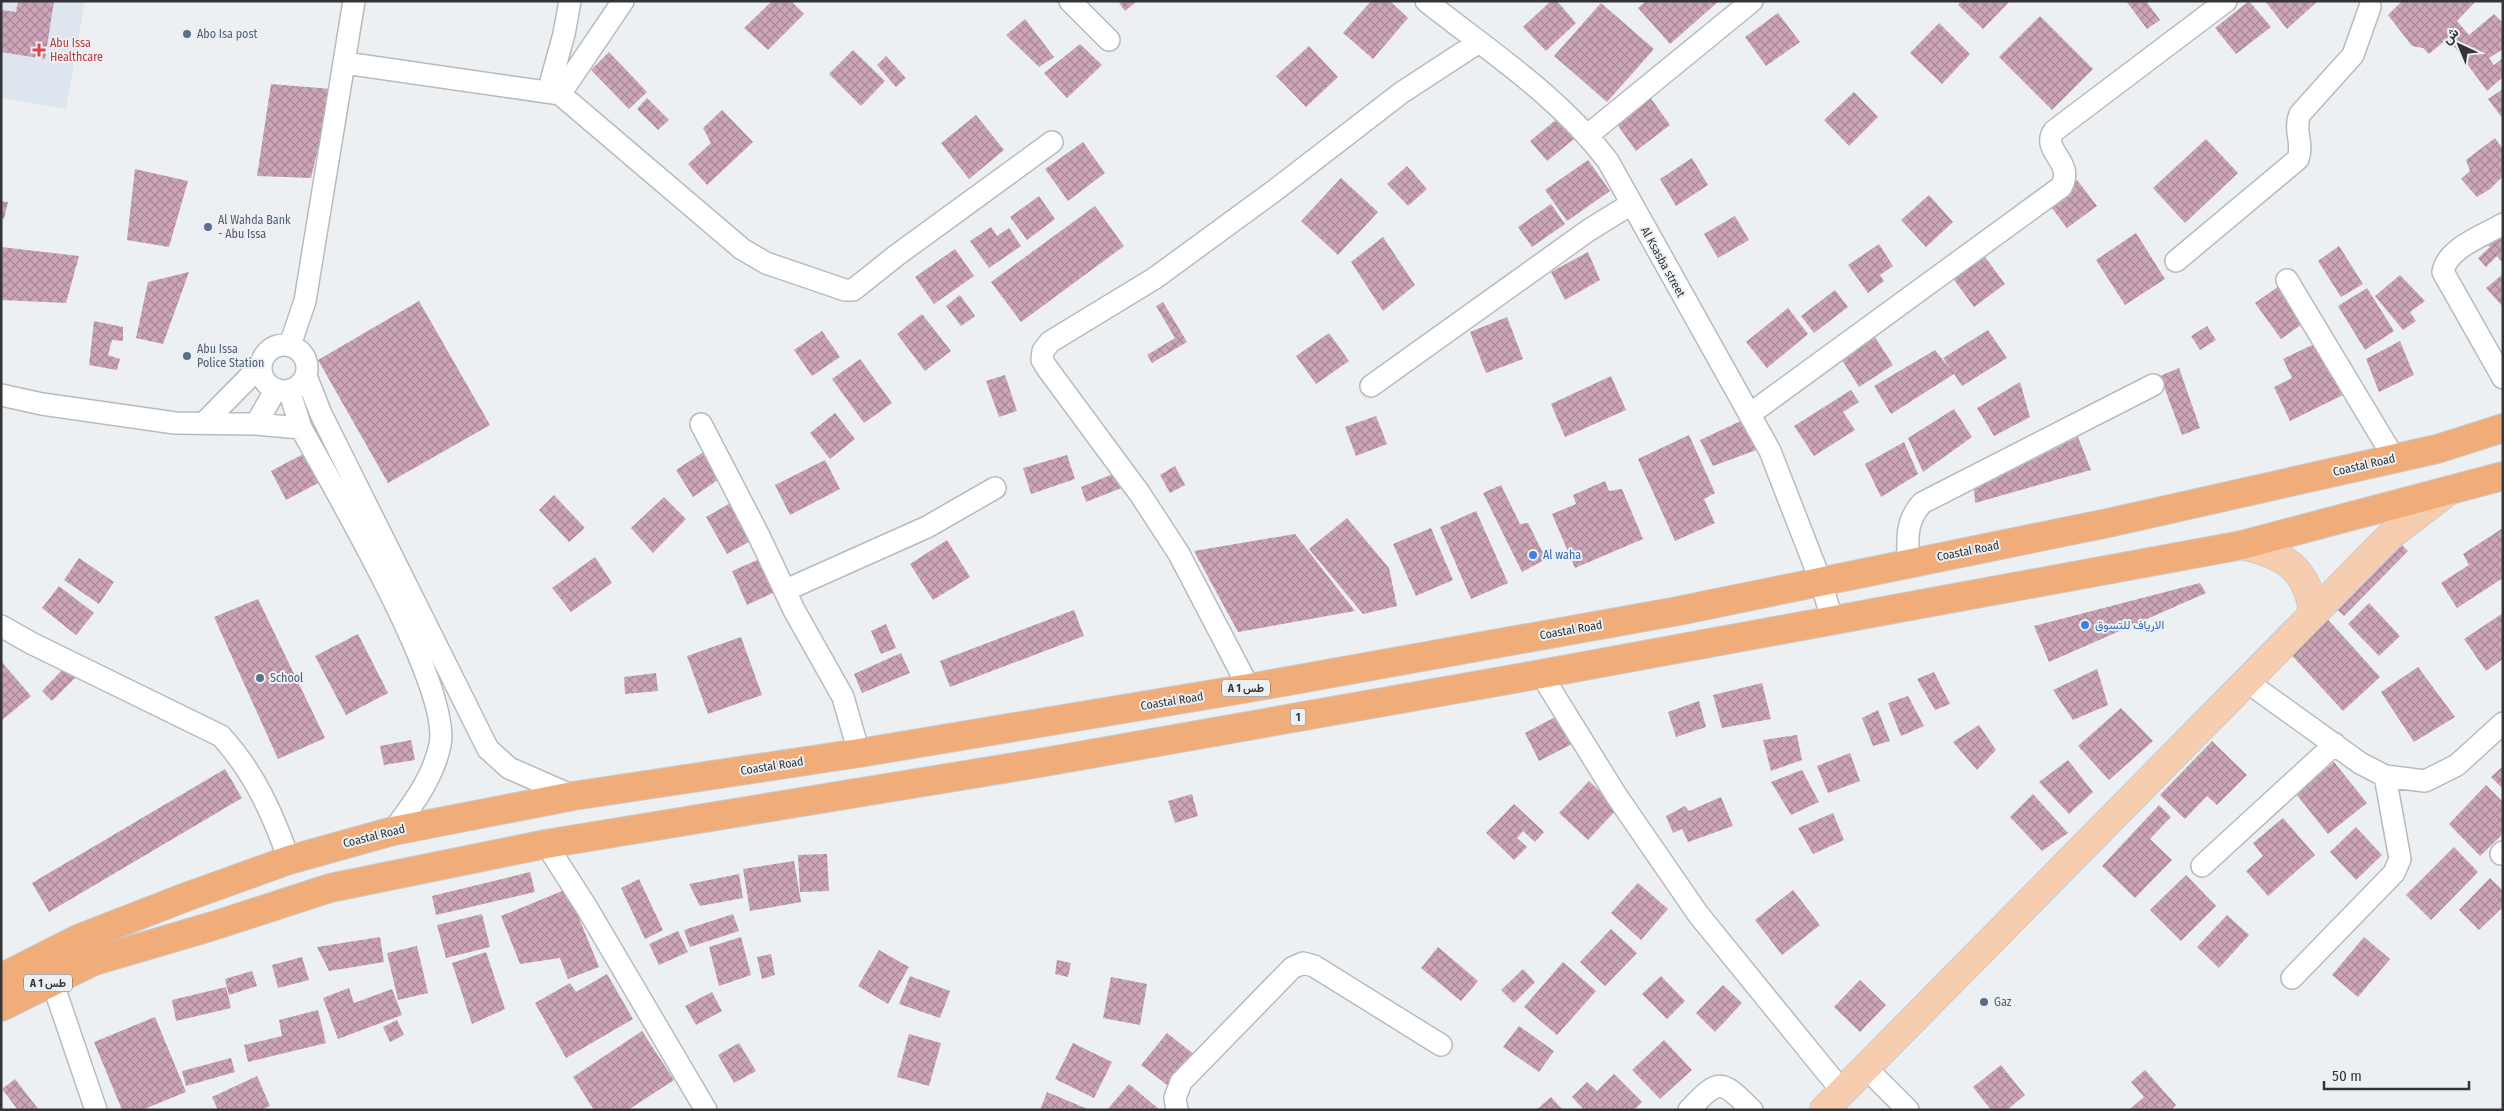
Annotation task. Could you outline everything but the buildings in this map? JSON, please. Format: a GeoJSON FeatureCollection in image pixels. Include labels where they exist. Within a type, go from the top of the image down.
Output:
{"type":"FeatureCollection","features":[{"type":"Feature","properties":{"kind":"highway","name":"Coastal Road"},"geometry":{"type":"LineString","coordinates":[[1,978],[78,939],[289,860],[393,830],[572,796],[858,753],[1249,688],[1678,611],[2108,523],[2437,449],[2503,428]]}},
{"type":"Feature","properties":{"kind":"highway","name":"1"},"geometry":{"type":"LineString","coordinates":[[94,961],[213,926],[330,888],[546,844],[1046,762],[1541,674],[2242,545],[2503,476]]}},
{"type":"Feature","properties":{"kind":"highway","name":"A 1 طس"},"geometry":{"type":"LineString","coordinates":[[1,1007],[94,961]]}},
{"type":"Feature","properties":{"kind":"main road"},"geometry":{"type":"LineString","coordinates":[[1833,1100],[2392,534],[2447,492]]}},
{"type":"Feature","properties":{"kind":"main road"},"geometry":{"type":"LineString","coordinates":[[2242,545],[2268,551],[2291,566],[2307,587],[2313,613]]}},
{"type":"Feature","properties":{"kind":"street"},"geometry":{"type":"LineString","coordinates":[[290,346],[305,301],[354,1]]}},
{"type":"Feature","properties":{"kind":"street"},"geometry":{"type":"LineString","coordinates":[[554,93],[570,1]]}},
{"type":"Feature","properties":{"kind":"street"},"geometry":{"type":"LineString","coordinates":[[554,93],[623,1]]}},
{"type":"Feature","properties":{"kind":"street"},"geometry":{"type":"LineString","coordinates":[[1070,1],[1108,40]]}},
{"type":"Feature","properties":{"kind":"street","name":"Al Ksasba street"},"geometry":{"type":"LineString","coordinates":[[1426,1],[1495,52],[1588,135],[1608,161],[1770,451],[1822,582],[1832,619]]}},
{"type":"Feature","properties":{"kind":"street"},"geometry":{"type":"LineString","coordinates":[[1588,135],[1752,1]]}},
{"type":"Feature","properties":{"kind":"street"},"geometry":{"type":"LineString","coordinates":[[1750,414],[2061,187],[2066,174],[2062,163],[2050,144],[2050,138],[2054,131],[2226,1]]}},
{"type":"Feature","properties":{"kind":"street"},"geometry":{"type":"LineString","coordinates":[[2176,261],[2298,159],[2301,150],[2296,124],[2300,114],[2353,55],[2368,3]]}},
{"type":"Feature","properties":{"kind":"street"},"geometry":{"type":"LineString","coordinates":[[1249,688],[1179,554],[1140,494],[1047,368],[1042,360],[1044,351],[1050,342],[1156,278],[1274,191],[1401,93],[1480,42]]}},
{"type":"Feature","properties":{"kind":"street"},"geometry":{"type":"LineString","coordinates":[[345,62],[468,82],[554,93],[742,248],[766,264],[845,290],[860,286],[897,255],[1052,142]]}},
{"type":"Feature","properties":{"kind":"street"},"geometry":{"type":"LineString","coordinates":[[1371,386],[1589,230],[1631,204]]}},
{"type":"Feature","properties":{"kind":"street"},"geometry":{"type":"LineString","coordinates":[[2503,224],[2451,255],[2445,263],[2443,272],[2503,378]]}},
{"type":"Feature","properties":{"kind":"street"},"geometry":{"type":"LineString","coordinates":[[2287,280],[2394,458]]}},
{"type":"Feature","properties":{"kind":"street"},"geometry":{"type":"LineString","coordinates":[[204,423],[261,365],[264,356],[272,349],[280,345],[290,346],[299,350],[305,358],[306,376],[321,414],[488,749],[510,768],[572,796]]}},
{"type":"Feature","properties":{"kind":"street"},"geometry":{"type":"LineString","coordinates":[[261,365],[265,380],[283,389],[296,387],[306,376]]}},
{"type":"Feature","properties":{"kind":"street"},"geometry":{"type":"LineString","coordinates":[[1908,563],[1909,527],[1912,514],[1922,503],[2153,385]]}},
{"type":"Feature","properties":{"kind":"street"},"geometry":{"type":"LineString","coordinates":[[256,424],[283,389]]}},
{"type":"Feature","properties":{"kind":"street"},"geometry":{"type":"LineString","coordinates":[[283,389],[301,428],[415,647],[439,712],[440,744],[431,774],[416,800],[393,830]]}},
{"type":"Feature","properties":{"kind":"street"},"geometry":{"type":"LineString","coordinates":[[1,395],[42,404],[175,423],[256,424],[301,428]]}},
{"type":"Feature","properties":{"kind":"street"},"geometry":{"type":"LineString","coordinates":[[701,424],[786,590],[794,610],[843,697],[858,753]]}},
{"type":"Feature","properties":{"kind":"street"},"geometry":{"type":"LineString","coordinates":[[786,590],[927,527],[994,488]]}},
{"type":"Feature","properties":{"kind":"street"},"geometry":{"type":"LineString","coordinates":[[1,626],[31,643],[221,736],[239,755],[254,778],[276,822],[289,860]]}},
{"type":"Feature","properties":{"kind":"street"},"geometry":{"type":"LineString","coordinates":[[1541,674],[1621,803],[1698,914],[1833,1100]]}},
{"type":"Feature","properties":{"kind":"street"},"geometry":{"type":"LineString","coordinates":[[2246,681],[2360,763],[2385,776],[2425,781],[2457,765],[2503,723]]}},
{"type":"Feature","properties":{"kind":"street"},"geometry":{"type":"LineString","coordinates":[[2202,866],[2335,744]]}},
{"type":"Feature","properties":{"kind":"street"},"geometry":{"type":"LineString","coordinates":[[2292,978],[2394,873],[2400,858],[2385,776]]}},
{"type":"Feature","properties":{"kind":"street"},"geometry":{"type":"LineString","coordinates":[[546,844],[587,908],[706,1110]]}},
{"type":"Feature","properties":{"kind":"street"},"geometry":{"type":"LineString","coordinates":[[1177,1110],[1174,1098],[1181,1082],[1292,968],[1303,963],[1314,966],[1441,1046]]}},
{"type":"Feature","properties":{"kind":"street"},"geometry":{"type":"LineString","coordinates":[[52,981],[96,1110]]}},
{"type":"Feature","properties":{"kind":"street"},"geometry":{"type":"LineString","coordinates":[[1866,1068],[1908,1110]]}},
{"type":"Feature","properties":{"kind":"street"},"geometry":{"type":"LineString","coordinates":[[1689,1110],[1712,1088],[1720,1086],[1728,1087],[1752,1110]]}},
{"type":"Feature","properties":{"kind":"shaded area","name":"Abu Issa Healthcare"},"geometry":{"type":"Polygon","coordinates":[[[1,1],[85,1],[66,109],[1,98],[1,1]]]}},
{"type":"Feature","properties":{"kind":"place","name":"Abo Isa post"},"geometry":{"type":"Point","coordinates":[187,34]}},
{"type":"Feature","properties":{"kind":"place","name":"Abu Issa Healthcare"},"geometry":{"type":"Point","coordinates":[39,50]}},
{"type":"Feature","properties":{"kind":"place","name":"Al Wahda Bank - Abu Issa"},"geometry":{"type":"Point","coordinates":[208,227]}},
{"type":"Feature","properties":{"kind":"place","name":"Abu Issa Police Station"},"geometry":{"type":"Point","coordinates":[187,356]}},
{"type":"Feature","properties":{"kind":"place","name":"Al waha"},"geometry":{"type":"Point","coordinates":[1533,555]}},
{"type":"Feature","properties":{"kind":"place","name":"الارياف للتسوق"},"geometry":{"type":"Point","coordinates":[2085,625]}},
{"type":"Feature","properties":{"kind":"place","name":"School"},"geometry":{"type":"Point","coordinates":[260,678]}},
{"type":"Feature","properties":{"kind":"place","name":"Gaz"},"geometry":{"type":"Point","coordinates":[1984,1002]}}]}
